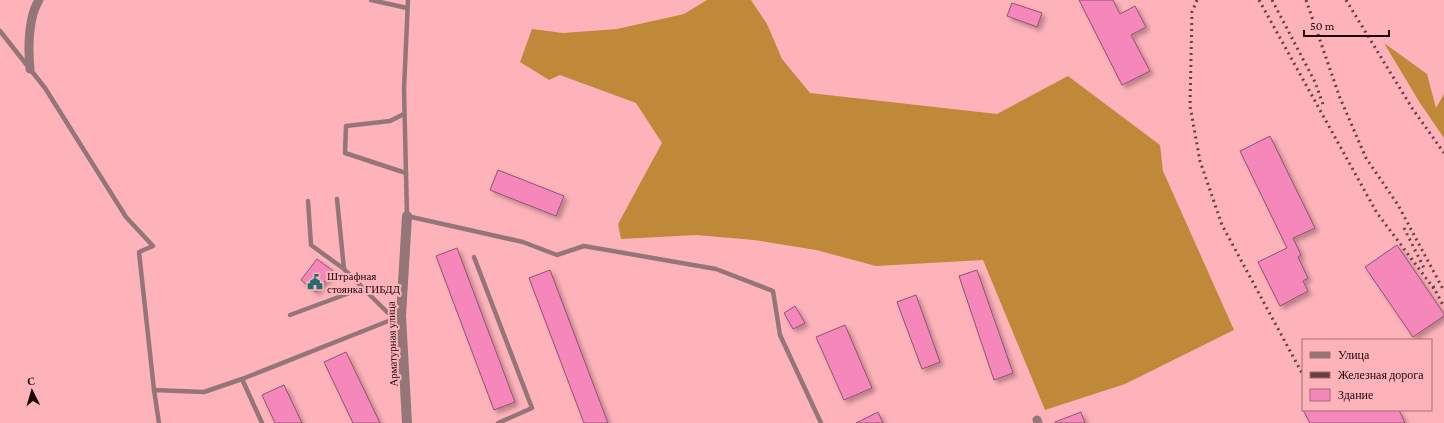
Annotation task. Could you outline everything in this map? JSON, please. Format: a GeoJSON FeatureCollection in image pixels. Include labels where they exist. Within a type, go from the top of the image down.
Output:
{"type":"FeatureCollection","features":[{"type":"Feature","properties":{"kind":"street"},"geometry":{"type":"LineString","coordinates":[[30,69],[28,50],[34,8],[39,0]]}},
{"type":"Feature","properties":{"kind":"street","name":"Арматурная улица"},"geometry":{"type":"LineString","coordinates":[[407,216],[401,316],[407,423]]}},
{"type":"Feature","properties":{"kind":"lane"},"geometry":{"type":"LineString","coordinates":[[371,0],[407,8]]}},
{"type":"Feature","properties":{"kind":"lane"},"geometry":{"type":"LineString","coordinates":[[408,0],[404,114],[407,216],[523,242],[557,255],[584,246],[716,269],[773,291],[780,335],[821,423]]}},
{"type":"Feature","properties":{"kind":"lane"},"geometry":{"type":"LineString","coordinates":[[0,31],[45,88],[126,217],[153,246],[139,252],[159,423]]}},
{"type":"Feature","properties":{"kind":"lane"},"geometry":{"type":"LineString","coordinates":[[404,114],[390,122],[346,126],[345,153],[406,173]]}},
{"type":"Feature","properties":{"kind":"lane"},"geometry":{"type":"LineString","coordinates":[[337,199],[344,269]]}},
{"type":"Feature","properties":{"kind":"lane"},"geometry":{"type":"LineString","coordinates":[[308,201],[311,245],[344,269],[390,314],[401,316]]}},
{"type":"Feature","properties":{"kind":"lane"},"geometry":{"type":"LineString","coordinates":[[474,257],[532,408],[498,423]]}},
{"type":"Feature","properties":{"kind":"lane"},"geometry":{"type":"LineString","coordinates":[[290,315],[363,288]]}},
{"type":"Feature","properties":{"kind":"lane"},"geometry":{"type":"LineString","coordinates":[[154,390],[204,392],[242,379],[401,316]]}},
{"type":"Feature","properties":{"kind":"lane"},"geometry":{"type":"LineString","coordinates":[[242,379],[262,423]]}},
{"type":"Feature","properties":{"kind":"shaded area"},"geometry":{"type":"Polygon","coordinates":[[[707,0],[751,0],[767,24],[782,59],[810,93],[997,114],[1068,76],[1160,145],[1163,171],[1234,330],[1125,384],[1045,410],[983,260],[876,266],[816,250],[754,240],[696,235],[621,239],[618,224],[662,143],[636,103],[560,75],[549,80],[520,62],[532,29],[563,33],[617,29],[684,14],[707,0]]]}},
{"type":"Feature","properties":{"kind":"shaded area"},"geometry":{"type":"Polygon","coordinates":[[[1384,43],[1427,74],[1436,108],[1444,94],[1444,138],[1420,103],[1384,43]]]}},
{"type":"Feature","properties":{"kind":"building"},"geometry":{"type":"Polygon","coordinates":[[[1079,0],[1113,0],[1120,14],[1135,6],[1146,27],[1131,35],[1150,71],[1122,85],[1079,0]]]}},
{"type":"Feature","properties":{"kind":"building"},"geometry":{"type":"Polygon","coordinates":[[[1012,3],[1042,13],[1037,27],[1007,16],[1012,3]]]}},
{"type":"Feature","properties":{"kind":"building"},"geometry":{"type":"Polygon","coordinates":[[[1270,136],[1315,228],[1293,238],[1301,255],[1298,257],[1308,278],[1303,281],[1308,291],[1280,306],[1258,262],[1287,248],[1240,151],[1270,136]]]}},
{"type":"Feature","properties":{"kind":"building"},"geometry":{"type":"Polygon","coordinates":[[[498,170],[564,196],[556,216],[490,190],[498,170]]]}},
{"type":"Feature","properties":{"kind":"building"},"geometry":{"type":"Polygon","coordinates":[[[1397,245],[1444,314],[1444,316],[1413,337],[1365,267],[1397,245]]]}},
{"type":"Feature","properties":{"kind":"building"},"geometry":{"type":"Polygon","coordinates":[[[457,248],[515,402],[494,410],[436,256],[457,248]]]}},
{"type":"Feature","properties":{"kind":"building"},"geometry":{"type":"Polygon","coordinates":[[[317,259],[333,271],[316,292],[301,280],[317,259]]]}},
{"type":"Feature","properties":{"kind":"building"},"geometry":{"type":"Polygon","coordinates":[[[550,270],[608,423],[584,423],[529,278],[550,270]]]}},
{"type":"Feature","properties":{"kind":"building"},"geometry":{"type":"Polygon","coordinates":[[[977,270],[1013,373],[994,380],[959,276],[977,270]]]}},
{"type":"Feature","properties":{"kind":"building"},"geometry":{"type":"Polygon","coordinates":[[[916,295],[940,362],[922,369],[897,302],[916,295]]]}},
{"type":"Feature","properties":{"kind":"building"},"geometry":{"type":"Polygon","coordinates":[[[795,306],[805,323],[793,329],[784,313],[795,306]]]}},
{"type":"Feature","properties":{"kind":"building"},"geometry":{"type":"Polygon","coordinates":[[[845,325],[872,388],[844,400],[816,337],[845,325]]]}},
{"type":"Feature","properties":{"kind":"building"},"geometry":{"type":"Polygon","coordinates":[[[346,352],[380,423],[353,423],[324,362],[346,352]]]}},
{"type":"Feature","properties":{"kind":"building"},"geometry":{"type":"Polygon","coordinates":[[[284,385],[302,423],[275,423],[262,395],[284,385]]]}},
{"type":"Feature","properties":{"kind":"building"},"geometry":{"type":"Polygon","coordinates":[[[1304,411],[1399,411],[1405,423],[1310,423],[1304,411]]]}},
{"type":"Feature","properties":{"kind":"building"},"geometry":{"type":"Polygon","coordinates":[[[878,412],[883,423],[856,423],[878,412]]]}},
{"type":"Feature","properties":{"kind":"building"},"geometry":{"type":"Polygon","coordinates":[[[1081,412],[1085,423],[1055,423],[1055,422],[1081,412]]]}},
{"type":"Feature","properties":{"kind":"railway"},"geometry":{"type":"LineString","coordinates":[[1197,0],[1192,12],[1190,106],[1200,161],[1222,225],[1302,373]]}},
{"type":"Feature","properties":{"kind":"railway"},"geometry":{"type":"LineString","coordinates":[[1259,0],[1377,213],[1435,290]]}},
{"type":"Feature","properties":{"kind":"railway"},"geometry":{"type":"LineString","coordinates":[[1272,0],[1315,82],[1324,107]]}},
{"type":"Feature","properties":{"kind":"railway"},"geometry":{"type":"LineString","coordinates":[[1306,0],[1340,98],[1366,158],[1398,205],[1444,291]]}},
{"type":"Feature","properties":{"kind":"railway"},"geometry":{"type":"LineString","coordinates":[[1346,0],[1412,108],[1444,153]]}},
{"type":"Feature","properties":{"kind":"railway"},"geometry":{"type":"LineString","coordinates":[[1404,228],[1425,270]]}},
{"type":"Feature","properties":{"kind":"railway"},"geometry":{"type":"LineString","coordinates":[[1433,286],[1444,307]]}},
{"type":"Feature","properties":{"kind":"place","name":"Штрафная стоянка ГИБДД"},"geometry":{"type":"Point","coordinates":[315,282]}}]}
